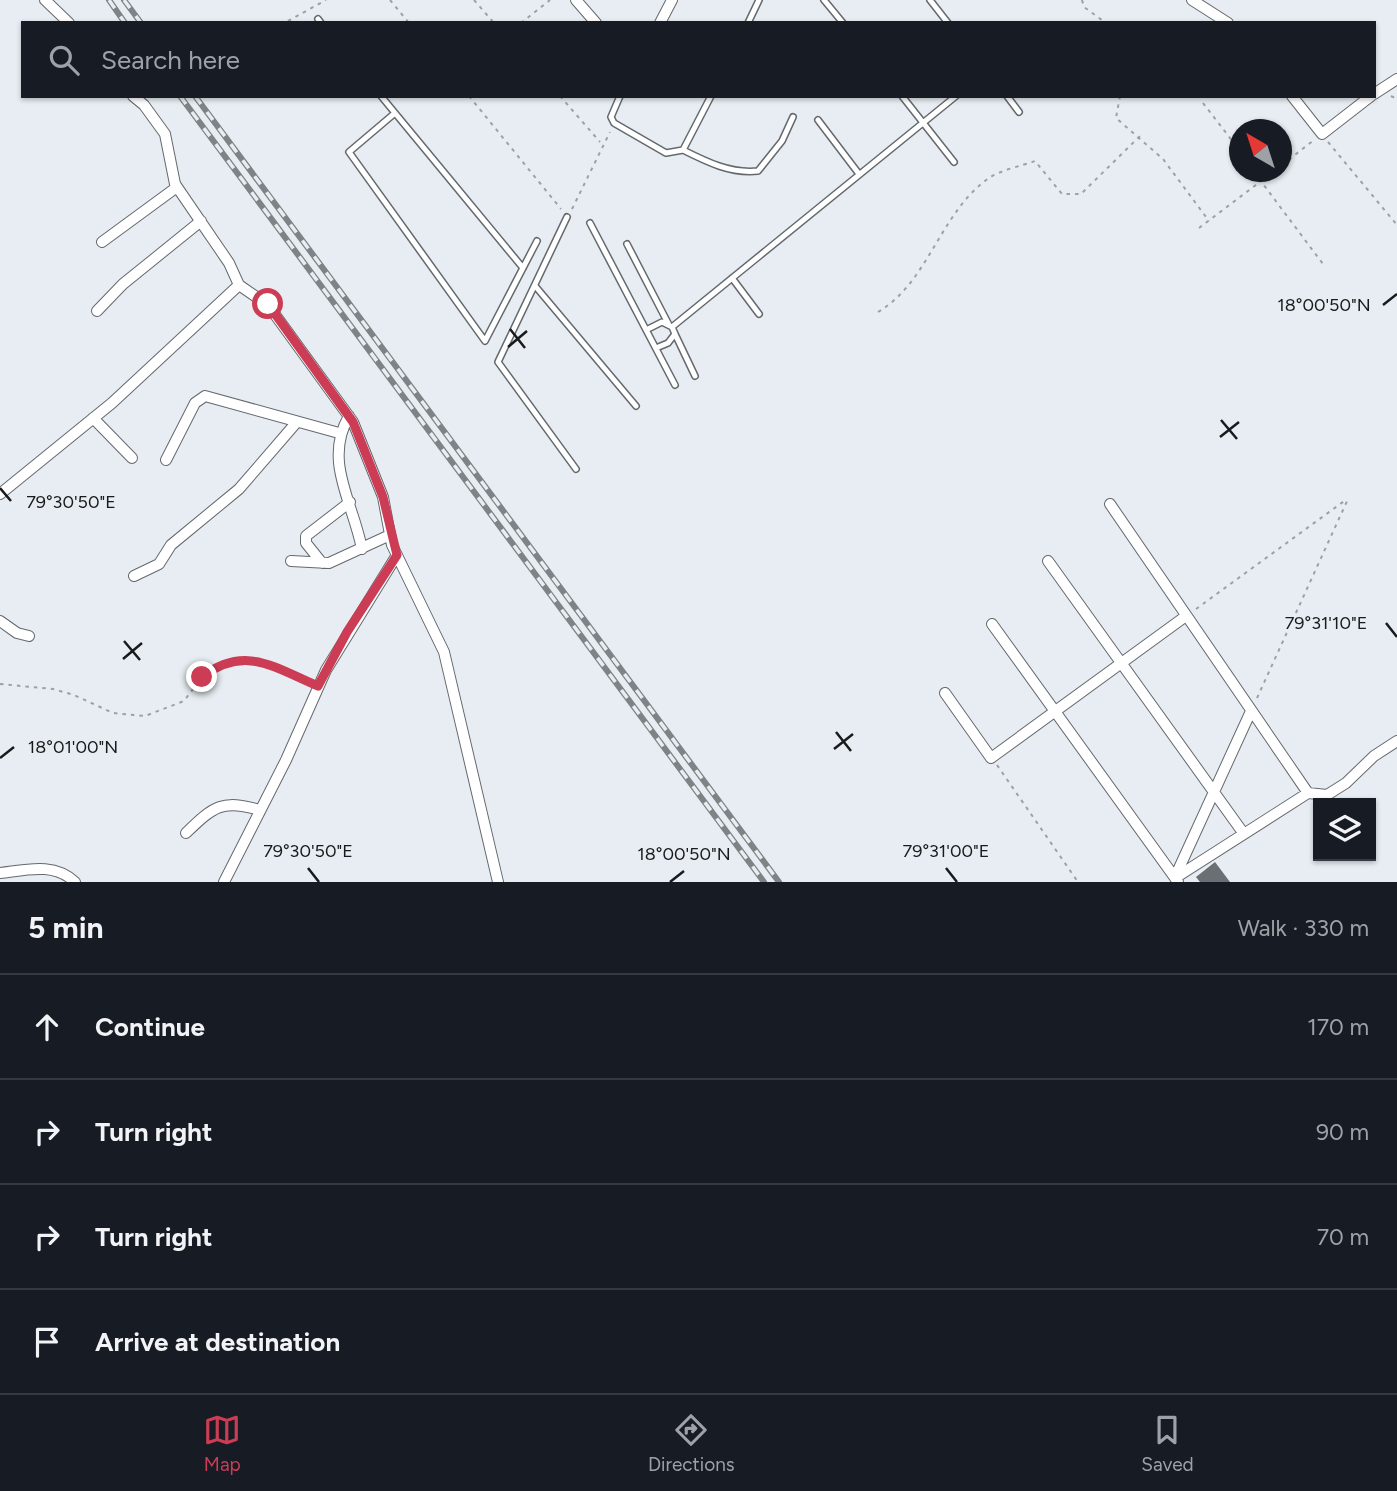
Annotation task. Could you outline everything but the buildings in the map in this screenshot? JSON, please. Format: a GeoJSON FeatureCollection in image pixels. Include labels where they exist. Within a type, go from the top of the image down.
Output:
{"type":"FeatureCollection","features":[{"type":"Feature","properties":{"kind":"street"},"geometry":{"type":"LineString","coordinates":[[46,0],[67,21]]}},
{"type":"Feature","properties":{"kind":"street"},"geometry":{"type":"LineString","coordinates":[[576,0],[594,21]]}},
{"type":"Feature","properties":{"kind":"street"},"geometry":{"type":"LineString","coordinates":[[661,21],[672,0]]}},
{"type":"Feature","properties":{"kind":"street"},"geometry":{"type":"LineString","coordinates":[[1192,0],[1225,21]]}},
{"type":"Feature","properties":{"kind":"street"},"geometry":{"type":"LineString","coordinates":[[1376,93],[1397,79]]}},
{"type":"Feature","properties":{"kind":"street"},"geometry":{"type":"LineString","coordinates":[[135,98],[144,105],[168,140],[171,175],[229,262],[239,285],[268,304],[349,416],[376,476],[397,555],[444,652],[498,882]]}},
{"type":"Feature","properties":{"kind":"street"},"geometry":{"type":"LineString","coordinates":[[1294,98],[1322,134],[1369,98]]}},
{"type":"Feature","properties":{"kind":"street"},"geometry":{"type":"LineString","coordinates":[[102,242],[177,187]]}},
{"type":"Feature","properties":{"kind":"street"},"geometry":{"type":"LineString","coordinates":[[97,311],[123,284],[201,221]]}},
{"type":"Feature","properties":{"kind":"street"},"geometry":{"type":"LineString","coordinates":[[0,494],[93,418],[239,285]]}},
{"type":"Feature","properties":{"kind":"street"},"geometry":{"type":"LineString","coordinates":[[166,460],[195,403],[205,396],[254,407],[296,423],[339,433]]}},
{"type":"Feature","properties":{"kind":"street"},"geometry":{"type":"LineString","coordinates":[[349,416],[339,433],[337,461],[362,549]]}},
{"type":"Feature","properties":{"kind":"street"},"geometry":{"type":"LineString","coordinates":[[93,418],[132,458]]}},
{"type":"Feature","properties":{"kind":"street"},"geometry":{"type":"LineString","coordinates":[[134,576],[159,564],[171,545],[239,489],[296,423]]}},
{"type":"Feature","properties":{"kind":"street"},"geometry":{"type":"LineString","coordinates":[[322,563],[306,543],[306,536],[350,502]]}},
{"type":"Feature","properties":{"kind":"street"},"geometry":{"type":"LineString","coordinates":[[1110,504],[1308,793]]}},
{"type":"Feature","properties":{"kind":"street"},"geometry":{"type":"LineString","coordinates":[[291,561],[322,563],[338,560],[390,535]]}},
{"type":"Feature","properties":{"kind":"street"},"geometry":{"type":"LineString","coordinates":[[224,882],[286,760],[318,686],[347,632],[397,555]]}},
{"type":"Feature","properties":{"kind":"street"},"geometry":{"type":"LineString","coordinates":[[1048,561],[1244,834]]}},
{"type":"Feature","properties":{"kind":"street"},"geometry":{"type":"LineString","coordinates":[[946,692],[991,758],[1186,616]]}},
{"type":"Feature","properties":{"kind":"street"},"geometry":{"type":"LineString","coordinates":[[0,621],[17,633],[30,636]]}},
{"type":"Feature","properties":{"kind":"street"},"geometry":{"type":"LineString","coordinates":[[992,624],[1176,880]]}},
{"type":"Feature","properties":{"kind":"street"},"geometry":{"type":"LineString","coordinates":[[1176,880],[1251,711]]}},
{"type":"Feature","properties":{"kind":"street"},"geometry":{"type":"LineString","coordinates":[[1176,880],[1308,793],[1327,795],[1346,783],[1374,756],[1397,741]]}},
{"type":"Feature","properties":{"kind":"street"},"geometry":{"type":"LineString","coordinates":[[186,833],[217,806],[237,803],[260,810]]}},
{"type":"Feature","properties":{"kind":"street"},"geometry":{"type":"LineString","coordinates":[[0,873],[50,869],[61,872],[75,882]]}},
{"type":"Feature","properties":{"kind":"lane"},"geometry":{"type":"LineString","coordinates":[[749,21],[759,0]]}},
{"type":"Feature","properties":{"kind":"lane"},"geometry":{"type":"LineString","coordinates":[[824,0],[841,21]]}},
{"type":"Feature","properties":{"kind":"lane"},"geometry":{"type":"LineString","coordinates":[[930,0],[946,21]]}},
{"type":"Feature","properties":{"kind":"lane"},"geometry":{"type":"LineString","coordinates":[[383,98],[523,268]]}},
{"type":"Feature","properties":{"kind":"lane"},"geometry":{"type":"LineString","coordinates":[[619,98],[611,117],[614,123],[666,153],[683,150],[719,167],[746,173],[758,171],[782,141],[793,117]]}},
{"type":"Feature","properties":{"kind":"lane"},"geometry":{"type":"LineString","coordinates":[[683,150],[710,98]]}},
{"type":"Feature","properties":{"kind":"lane"},"geometry":{"type":"LineString","coordinates":[[904,98],[954,162]]}},
{"type":"Feature","properties":{"kind":"lane"},"geometry":{"type":"LineString","coordinates":[[670,326],[954,98]]}},
{"type":"Feature","properties":{"kind":"lane"},"geometry":{"type":"LineString","coordinates":[[1008,98],[1019,112]]}},
{"type":"Feature","properties":{"kind":"lane"},"geometry":{"type":"LineString","coordinates":[[395,113],[349,152],[485,341],[537,241]]}},
{"type":"Feature","properties":{"kind":"lane"},"geometry":{"type":"LineString","coordinates":[[818,120],[859,174]]}},
{"type":"Feature","properties":{"kind":"lane"},"geometry":{"type":"LineString","coordinates":[[567,217],[498,362],[576,469]]}},
{"type":"Feature","properties":{"kind":"lane"},"geometry":{"type":"LineString","coordinates":[[590,223],[675,385]]}},
{"type":"Feature","properties":{"kind":"lane"},"geometry":{"type":"LineString","coordinates":[[627,244],[695,376]]}},
{"type":"Feature","properties":{"kind":"lane"},"geometry":{"type":"LineString","coordinates":[[732,278],[759,314]]}},
{"type":"Feature","properties":{"kind":"lane"},"geometry":{"type":"LineString","coordinates":[[536,287],[636,406]]}},
{"type":"Feature","properties":{"kind":"lane"},"geometry":{"type":"LineString","coordinates":[[646,330],[662,322],[670,326]]}},
{"type":"Feature","properties":{"kind":"lane"},"geometry":{"type":"LineString","coordinates":[[656,348],[668,343],[675,334]]}},
{"type":"Feature","properties":{"kind":"path"},"geometry":{"type":"LineString","coordinates":[[288,21],[326,0]]}},
{"type":"Feature","properties":{"kind":"path"},"geometry":{"type":"LineString","coordinates":[[390,0],[407,21]]}},
{"type":"Feature","properties":{"kind":"path"},"geometry":{"type":"LineString","coordinates":[[474,0],[493,21]]}},
{"type":"Feature","properties":{"kind":"path"},"geometry":{"type":"LineString","coordinates":[[524,21],[550,0]]}},
{"type":"Feature","properties":{"kind":"path"},"geometry":{"type":"LineString","coordinates":[[1082,0],[1084,7],[1103,21]]}},
{"type":"Feature","properties":{"kind":"path"},"geometry":{"type":"LineString","coordinates":[[471,98],[567,217],[614,123]]}},
{"type":"Feature","properties":{"kind":"path"},"geometry":{"type":"LineString","coordinates":[[561,98],[600,142]]}},
{"type":"Feature","properties":{"kind":"path"},"geometry":{"type":"LineString","coordinates":[[1120,98],[1116,118],[1140,136],[1163,159],[1209,221]]}},
{"type":"Feature","properties":{"kind":"path"},"geometry":{"type":"LineString","coordinates":[[1203,103],[1229,137]]}},
{"type":"Feature","properties":{"kind":"path"},"geometry":{"type":"LineString","coordinates":[[1292,157],[1322,134],[1397,225]]}},
{"type":"Feature","properties":{"kind":"path"},"geometry":{"type":"LineString","coordinates":[[878,312],[896,301],[955,212],[990,177],[1035,161],[1062,194],[1081,194],[1140,136]]}},
{"type":"Feature","properties":{"kind":"path"},"geometry":{"type":"LineString","coordinates":[[1199,228],[1260,182]]}},
{"type":"Feature","properties":{"kind":"path"},"geometry":{"type":"LineString","coordinates":[[1262,182],[1323,264]]}},
{"type":"Feature","properties":{"kind":"path"},"geometry":{"type":"LineString","coordinates":[[1186,616],[1348,499],[1251,711]]}},
{"type":"Feature","properties":{"kind":"path"},"geometry":{"type":"LineString","coordinates":[[0,684],[74,695],[126,716],[145,716],[175,706],[190,695],[202,677],[234,659],[267,663],[318,686]]}},
{"type":"Feature","properties":{"kind":"path"},"geometry":{"type":"LineString","coordinates":[[991,758],[1078,882]]}},
{"type":"Feature","properties":{"kind":"railway"},"geometry":{"type":"LineString","coordinates":[[109,0],[124,21]]}},
{"type":"Feature","properties":{"kind":"railway"},"geometry":{"type":"LineString","coordinates":[[124,0],[140,21]]}},
{"type":"Feature","properties":{"kind":"railway"},"geometry":{"type":"LineString","coordinates":[[181,98],[764,882]]}},
{"type":"Feature","properties":{"kind":"railway"},"geometry":{"type":"LineString","coordinates":[[196,98],[779,882]]}},
{"type":"Feature","properties":{"kind":"route"},"geometry":{"type":"LineString","coordinates":[[202,677],[212,668],[234,659],[254,660],[267,663],[318,686],[347,632],[397,555],[392,545],[383,497],[353,422],[268,304]]}}]}
